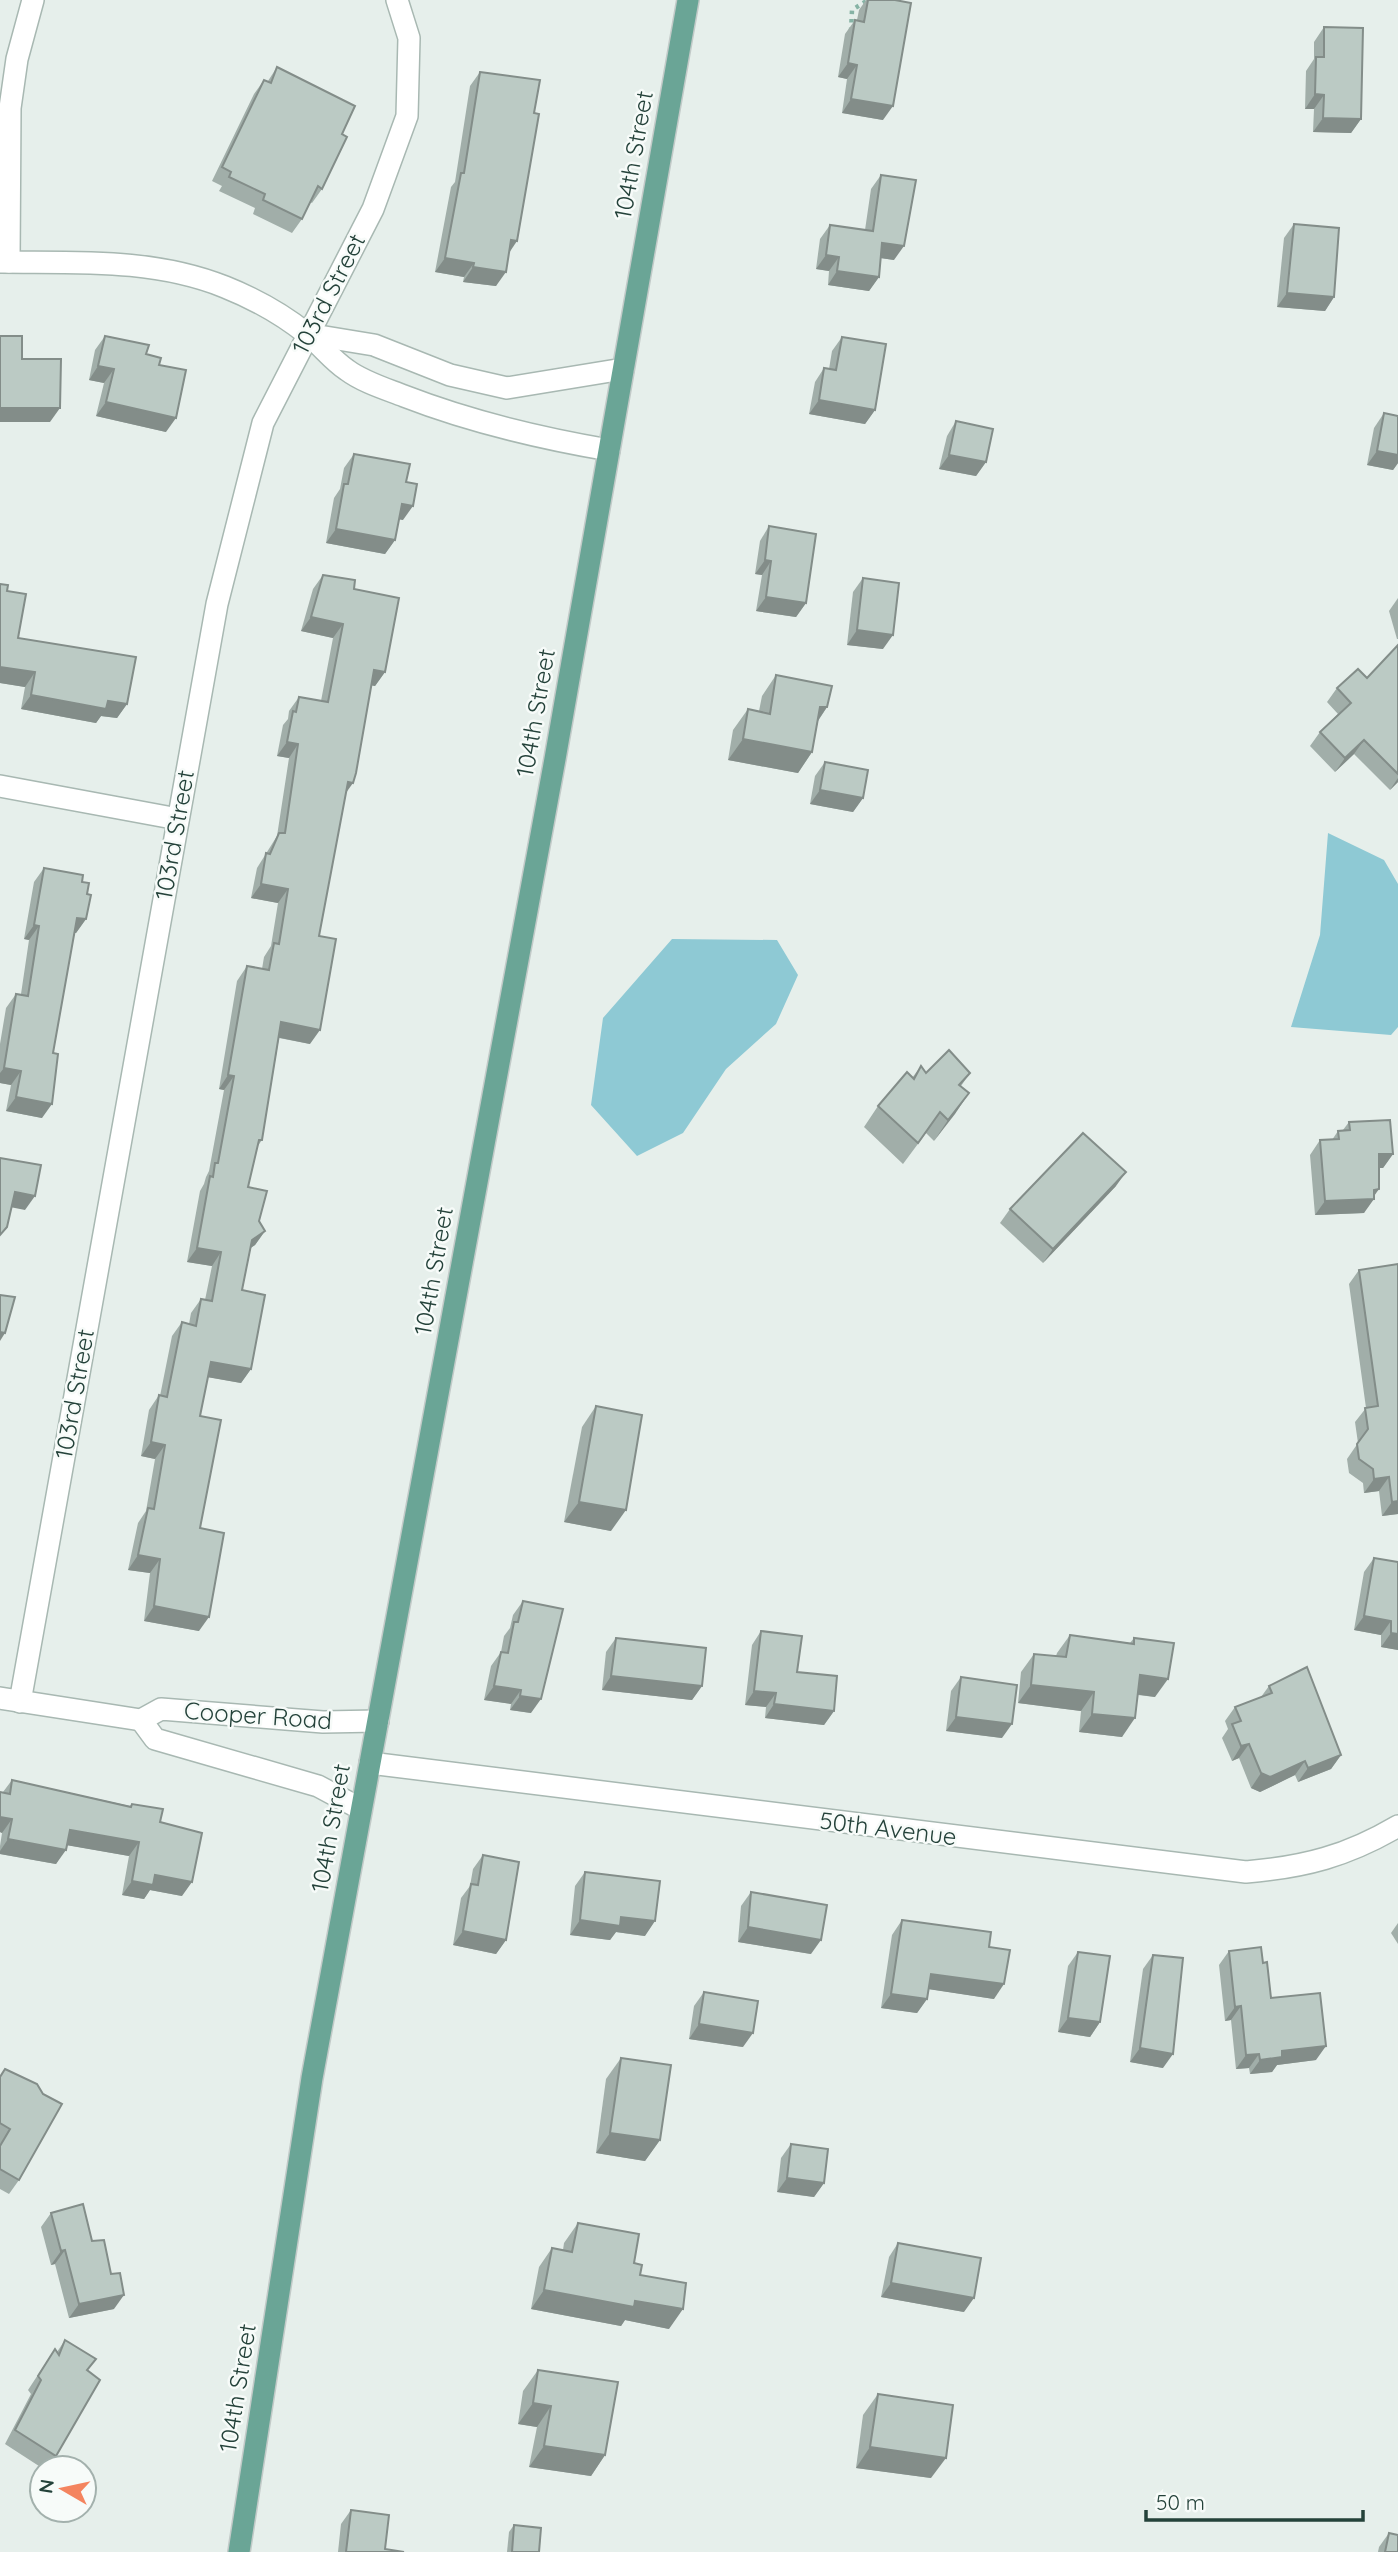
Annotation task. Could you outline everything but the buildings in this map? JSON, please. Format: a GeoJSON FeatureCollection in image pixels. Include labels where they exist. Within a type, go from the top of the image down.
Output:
{"type":"FeatureCollection","features":[{"type":"Feature","properties":{"kind":"main road","name":"104th Street"},"geometry":{"type":"LineString","coordinates":[[239,2552],[312,2078],[609,450],[688,0]]}},
{"type":"Feature","properties":{"kind":"street"},"geometry":{"type":"LineString","coordinates":[[33,0],[18,59],[10,108],[5,262],[130,263],[168,270],[223,286],[269,306],[307,334],[347,371],[411,399],[463,418],[527,435],[609,450]]}},
{"type":"Feature","properties":{"kind":"street","name":"103rd Street"},"geometry":{"type":"LineString","coordinates":[[10,1700],[217,604],[263,423],[373,209],[407,116],[409,38],[397,0]]}},
{"type":"Feature","properties":{"kind":"street"},"geometry":{"type":"LineString","coordinates":[[307,334],[374,345],[450,375],[507,388],[623,369]]}},
{"type":"Feature","properties":{"kind":"street"},"geometry":{"type":"LineString","coordinates":[[0,786],[178,819]]}},
{"type":"Feature","properties":{"kind":"street","name":"Cooper Road"},"geometry":{"type":"LineString","coordinates":[[10,1700],[141,1720],[161,1709],[323,1723],[378,1721]]}},
{"type":"Feature","properties":{"kind":"street","name":"Cooper Road"},"geometry":{"type":"LineString","coordinates":[[141,1720],[155,1739],[318,1786],[362,1809]]}},
{"type":"Feature","properties":{"kind":"street","name":"50th Avenue"},"geometry":{"type":"LineString","coordinates":[[370,1763],[1246,1872],[1289,1868],[1338,1857],[1398,1826]]}},
{"type":"Feature","properties":{"kind":"path"},"geometry":{"type":"LineString","coordinates":[[851,35],[852,10],[868,0]]}},
{"type":"Feature","properties":{"kind":"water"},"geometry":{"type":"Polygon","coordinates":[[[1328,833],[1384,860],[1398,884],[1398,1027],[1391,1035],[1291,1027],[1320,935],[1328,833]]]}},
{"type":"Feature","properties":{"kind":"water"},"geometry":{"type":"Polygon","coordinates":[[[672,939],[777,940],[798,975],[776,1024],[726,1069],[683,1133],[637,1156],[591,1105],[603,1018],[672,939]]]}}]}
